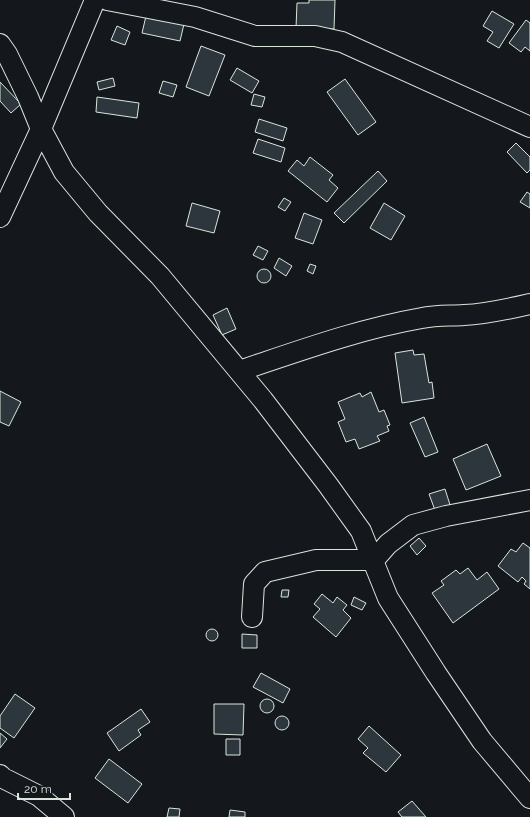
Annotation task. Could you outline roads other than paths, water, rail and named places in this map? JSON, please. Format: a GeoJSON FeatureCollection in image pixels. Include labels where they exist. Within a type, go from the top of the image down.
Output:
{"type":"FeatureCollection","features":[{"type":"Feature","properties":{"kind":"street"},"geometry":{"type":"LineString","coordinates":[[0,217],[41,129],[95,0]]}},
{"type":"Feature","properties":{"kind":"street"},"geometry":{"type":"LineString","coordinates":[[107,0],[195,17],[255,36],[316,36],[342,42],[530,127]]}},
{"type":"Feature","properties":{"kind":"street"},"geometry":{"type":"LineString","coordinates":[[0,44],[7,54],[28,97],[41,129],[64,172],[98,213],[160,276],[239,371],[268,406],[357,525],[374,560],[388,598],[482,741],[530,798]]}},
{"type":"Feature","properties":{"kind":"street"},"geometry":{"type":"LineString","coordinates":[[239,371],[378,327],[424,318],[501,311],[530,304]]}},
{"type":"Feature","properties":{"kind":"street"},"geometry":{"type":"LineString","coordinates":[[252,617],[254,584],[265,572],[316,560],[374,560],[388,544],[413,525],[446,516],[530,500]]}},
{"type":"Feature","properties":{"kind":"street"},"geometry":{"type":"LineString","coordinates":[[0,774],[3,778],[39,796],[64,817]]}}]}
